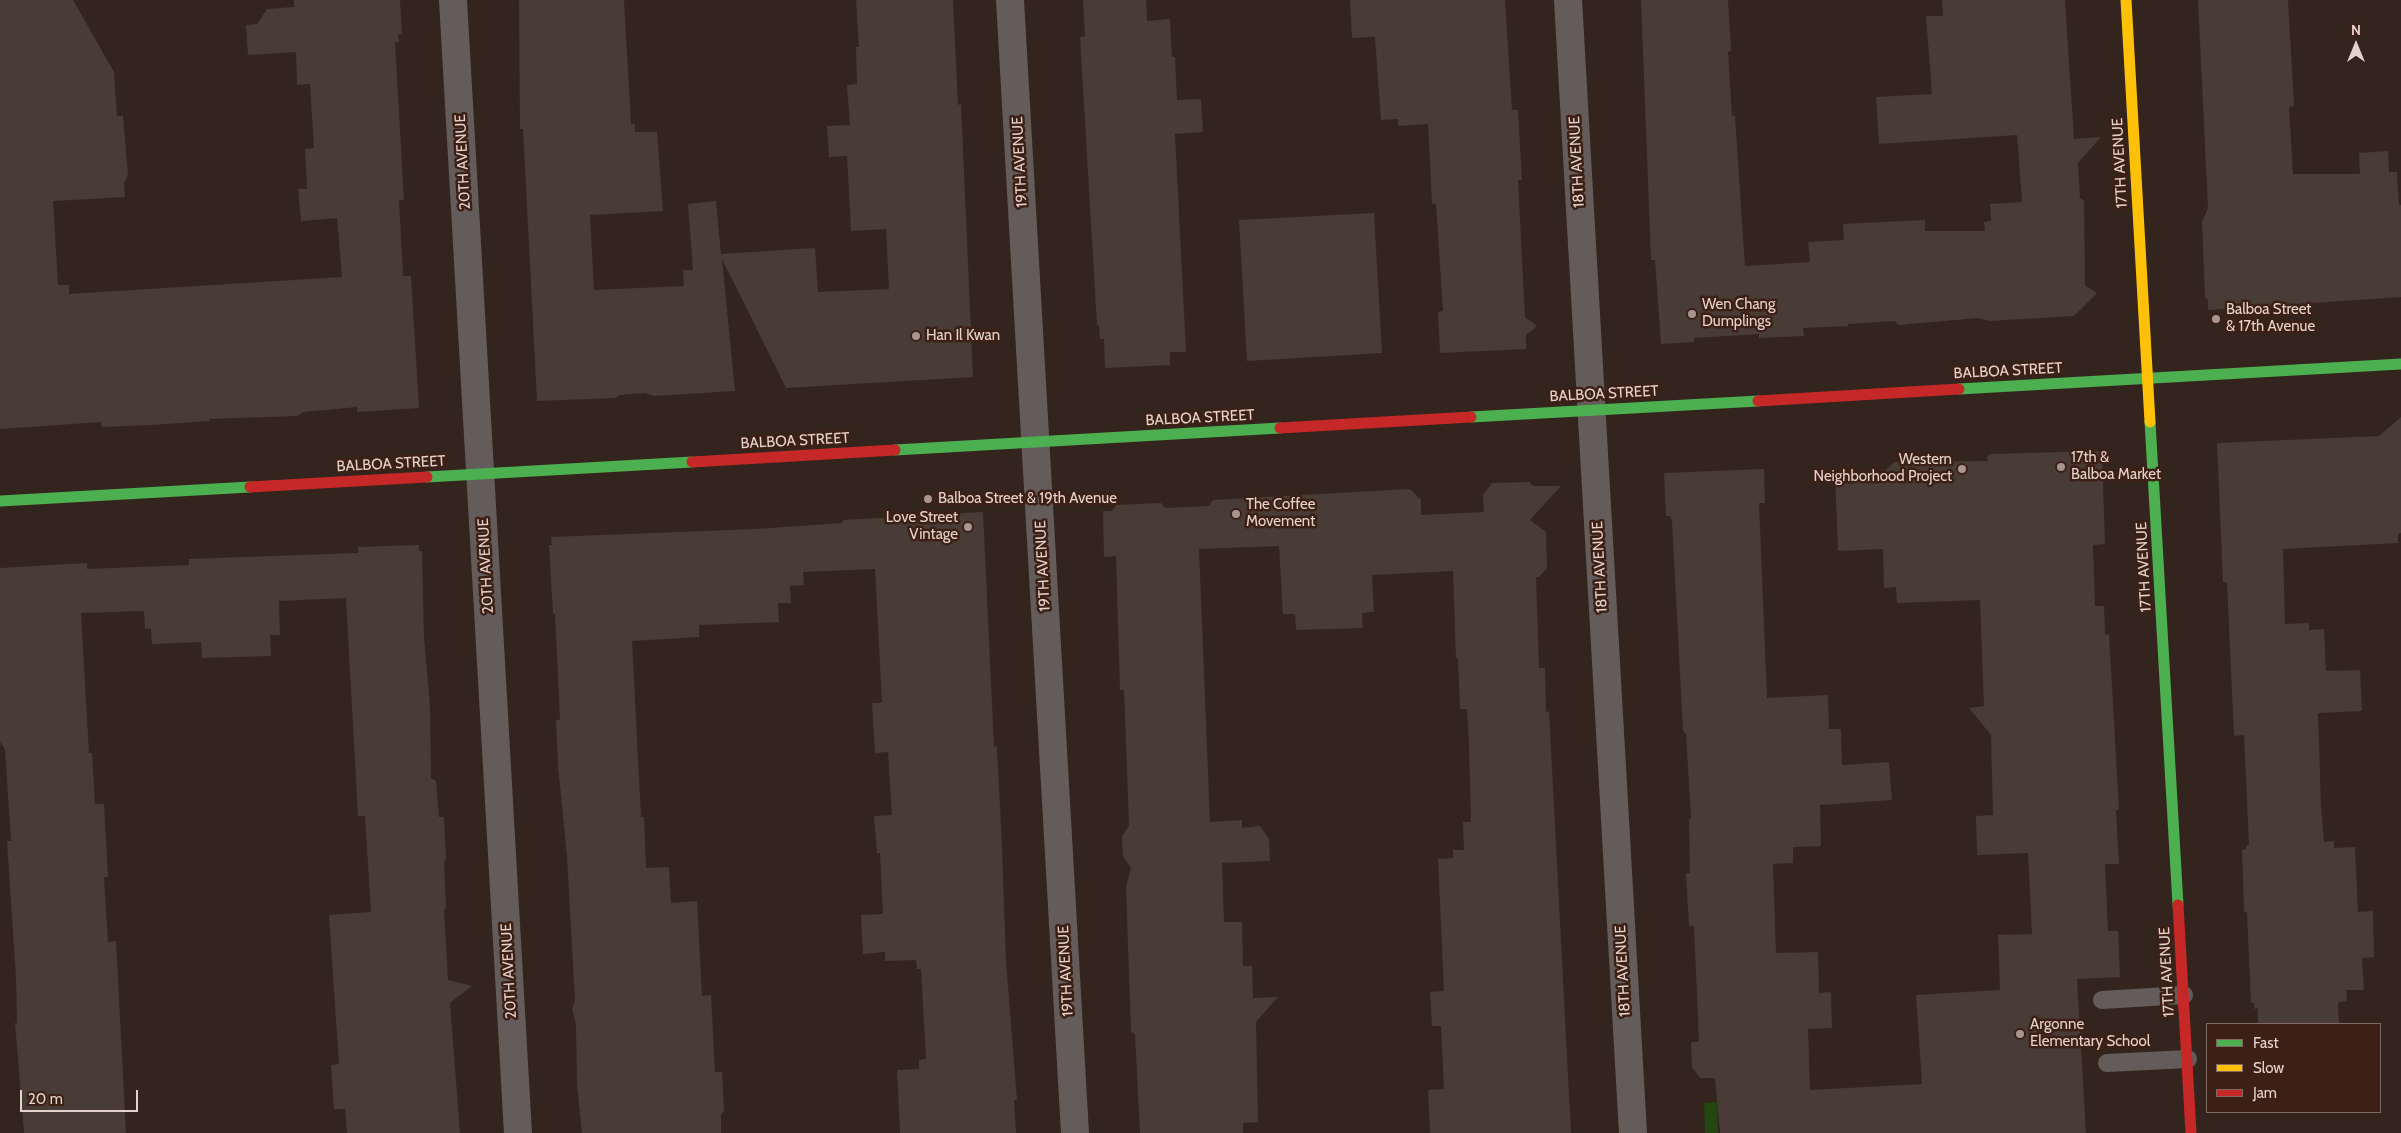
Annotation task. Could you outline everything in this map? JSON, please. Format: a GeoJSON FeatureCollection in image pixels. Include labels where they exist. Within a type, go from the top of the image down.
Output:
{"type":"FeatureCollection","features":[{"type":"Feature","properties":{"kind":"street","name":"20TH AVENUE"},"geometry":{"type":"LineString","coordinates":[[454,0],[518,1133]]}},
{"type":"Feature","properties":{"kind":"street","name":"19TH AVENUE"},"geometry":{"type":"LineString","coordinates":[[1010,0],[1075,1133]]}},
{"type":"Feature","properties":{"kind":"street","name":"18TH AVENUE"},"geometry":{"type":"LineString","coordinates":[[1568,0],[1633,1133]]}},
{"type":"Feature","properties":{"kind":"street","name":"17TH AVENUE"},"geometry":{"type":"LineString","coordinates":[[2126,0],[2192,1133]]}},
{"type":"Feature","properties":{"kind":"street","name":"BALBOA STREET"},"geometry":{"type":"LineString","coordinates":[[0,501],[2401,364]]}},
{"type":"Feature","properties":{"kind":"lane"},"geometry":{"type":"LineString","coordinates":[[2102,1000],[2184,995]]}},
{"type":"Feature","properties":{"kind":"lane"},"geometry":{"type":"LineString","coordinates":[[2107,1063],[2188,1059]]}},
{"type":"Feature","properties":{"kind":"green space"},"geometry":{"type":"Polygon","coordinates":[[[1717,1102],[1718,1133],[1705,1133],[1704,1103],[1717,1102]]]}},
{"type":"Feature","properties":{"kind":"building"},"geometry":{"type":"Polygon","coordinates":[[[0,0],[73,0],[114,72],[117,116],[123,116],[128,175],[124,183],[125,197],[53,201],[58,285],[69,285],[69,294],[342,277],[337,218],[301,221],[298,189],[307,189],[305,149],[314,148],[310,84],[297,85],[296,52],[248,55],[246,25],[257,24],[267,9],[294,7],[294,0],[400,0],[402,34],[398,34],[399,42],[395,42],[404,200],[399,200],[403,276],[411,276],[419,408],[357,412],[357,407],[304,412],[297,416],[209,419],[210,421],[151,425],[102,427],[101,422],[0,429],[0,0]]]}},
{"type":"Feature","properties":{"kind":"building"},"geometry":{"type":"Polygon","coordinates":[[[519,0],[624,0],[631,124],[635,124],[635,132],[657,132],[663,211],[590,215],[594,290],[684,286],[683,270],[693,270],[688,204],[716,201],[721,254],[815,248],[818,292],[889,289],[886,229],[851,231],[847,156],[829,157],[827,126],[850,125],[847,85],[857,84],[856,47],[859,47],[856,0],[953,0],[958,105],[961,104],[973,377],[786,388],[722,259],[735,391],[654,396],[645,393],[620,395],[615,398],[537,401],[523,129],[520,129],[519,0]]]}},
{"type":"Feature","properties":{"kind":"building"},"geometry":{"type":"Polygon","coordinates":[[[1083,0],[1146,0],[1147,21],[1170,19],[1172,57],[1175,57],[1177,100],[1201,99],[1203,132],[1175,134],[1186,352],[1170,352],[1170,365],[1105,368],[1104,339],[1100,339],[1099,325],[1097,325],[1080,37],[1085,36],[1083,0]]]}},
{"type":"Feature","properties":{"kind":"building"},"geometry":{"type":"Polygon","coordinates":[[[1350,0],[1505,0],[1512,110],[1518,110],[1522,180],[1518,180],[1525,317],[1537,326],[1526,335],[1526,349],[1440,353],[1438,312],[1443,311],[1436,204],[1432,204],[1428,124],[1398,126],[1398,119],[1381,120],[1375,37],[1352,38],[1350,0]]]}},
{"type":"Feature","properties":{"kind":"building"},"geometry":{"type":"Polygon","coordinates":[[[1641,0],[1728,0],[1731,51],[1728,52],[1732,116],[1735,116],[1745,266],[1810,262],[1808,242],[1844,240],[1843,224],[1925,220],[1925,231],[1985,231],[1984,222],[1991,221],[1990,204],[2022,202],[2017,135],[1879,144],[1876,97],[1932,94],[1926,16],[1943,16],[1942,0],[2065,0],[2074,139],[2101,137],[2078,163],[2080,198],[2084,201],[2085,285],[2097,293],[2074,316],[1990,321],[1978,318],[1898,325],[1895,321],[1848,324],[1848,326],[1803,328],[1804,336],[1759,338],[1759,334],[1694,338],[1694,342],[1661,344],[1655,260],[1651,260],[1641,0]]]}},
{"type":"Feature","properties":{"kind":"building"},"geometry":{"type":"Polygon","coordinates":[[[2198,0],[2288,0],[2294,106],[2289,107],[2293,174],[2360,174],[2359,153],[2388,151],[2389,172],[2397,172],[2399,205],[2401,205],[2401,297],[2208,310],[2208,300],[2205,297],[2202,222],[2208,208],[2198,0]]]}},
{"type":"Feature","properties":{"kind":"building"},"geometry":{"type":"Polygon","coordinates":[[[1374,213],[1382,353],[1247,361],[1239,220],[1374,213]]]}},
{"type":"Feature","properties":{"kind":"building"},"geometry":{"type":"Polygon","coordinates":[[[2401,417],[2401,533],[2398,533],[2398,543],[2283,549],[2285,624],[2309,623],[2309,630],[2324,629],[2326,671],[2360,670],[2362,711],[2318,713],[2321,806],[2324,842],[2334,841],[2334,848],[2355,847],[2358,912],[2373,911],[2374,957],[2362,958],[2364,990],[2346,990],[2347,1001],[2338,1002],[2339,1023],[2258,1023],[2258,1008],[2254,1009],[2254,1003],[2251,1003],[2247,913],[2244,911],[2242,850],[2246,849],[2246,845],[2249,845],[2244,735],[2234,736],[2227,582],[2223,582],[2217,443],[2379,436],[2401,417]]]}},
{"type":"Feature","properties":{"kind":"building"},"geometry":{"type":"Polygon","coordinates":[[[2102,452],[2105,544],[2093,545],[2095,606],[2104,606],[2105,635],[2109,634],[2119,810],[2116,810],[2119,864],[2105,864],[2108,931],[2118,931],[2120,977],[2077,979],[2086,1133],[1720,1133],[1715,1078],[1700,1078],[1692,1067],[1691,1042],[1699,1042],[1694,926],[1689,926],[1686,873],[1690,873],[1689,819],[1691,819],[1686,734],[1683,731],[1672,522],[1670,516],[1666,516],[1664,473],[1764,469],[1765,503],[1759,503],[1767,698],[1828,695],[1829,729],[1841,729],[1842,765],[1889,762],[1892,800],[1820,805],[1821,846],[1793,847],[1793,863],[1773,864],[1776,953],[1818,952],[1819,993],[1831,992],[1832,1028],[1808,1029],[1810,1090],[1922,1084],[1916,995],[2000,990],[1998,935],[2032,934],[2028,853],[1977,855],[1976,816],[1993,815],[1991,735],[1969,708],[1984,706],[1980,600],[1897,603],[1896,587],[1884,588],[1883,549],[1838,551],[1835,474],[1884,472],[1894,462],[1988,461],[1987,456],[1991,454],[2102,452]]]}},
{"type":"Feature","properties":{"kind":"building"},"geometry":{"type":"Polygon","coordinates":[[[1530,482],[1533,486],[1561,486],[1530,520],[1546,532],[1547,568],[1539,577],[1536,577],[1539,668],[1545,668],[1546,712],[1549,711],[1571,1133],[1430,1133],[1428,1090],[1444,1089],[1441,1026],[1432,1026],[1430,992],[1444,991],[1438,859],[1453,858],[1453,850],[1464,850],[1463,822],[1471,822],[1467,709],[1460,709],[1453,571],[1372,575],[1374,612],[1362,613],[1363,628],[1296,630],[1295,614],[1283,614],[1279,546],[1199,549],[1210,822],[1242,820],[1242,828],[1260,826],[1269,839],[1270,861],[1222,863],[1224,922],[1242,922],[1243,966],[1252,966],[1253,998],[1278,997],[1256,1022],[1258,1122],[1243,1123],[1243,1133],[1140,1133],[1135,1034],[1131,1032],[1126,887],[1131,868],[1123,856],[1122,837],[1129,825],[1124,690],[1120,690],[1116,556],[1104,557],[1103,511],[1112,511],[1116,505],[1161,503],[1165,508],[1209,506],[1213,500],[1410,489],[1421,500],[1421,515],[1484,512],[1483,495],[1492,483],[1530,482]]]}},
{"type":"Feature","properties":{"kind":"building"},"geometry":{"type":"Polygon","coordinates":[[[983,512],[994,746],[997,747],[1006,961],[1017,1100],[1014,1100],[1016,1133],[900,1133],[897,1070],[919,1069],[919,1060],[926,1059],[921,969],[917,969],[916,960],[885,961],[885,952],[863,954],[861,915],[883,914],[880,853],[877,853],[874,816],[892,815],[888,752],[875,753],[872,703],[882,703],[875,569],[803,572],[804,585],[790,586],[791,603],[778,603],[779,622],[699,625],[699,637],[632,641],[641,817],[644,817],[646,868],[669,867],[671,903],[697,901],[702,996],[711,995],[715,1072],[722,1072],[724,1111],[721,1115],[721,1133],[582,1133],[577,1086],[576,1024],[572,1009],[575,1000],[567,856],[558,766],[556,720],[560,720],[555,614],[553,614],[549,545],[552,545],[551,537],[755,529],[843,523],[843,520],[983,512]]]}},
{"type":"Feature","properties":{"kind":"building"},"geometry":{"type":"Polygon","coordinates":[[[419,545],[419,551],[422,551],[424,638],[430,705],[431,778],[436,781],[439,817],[444,817],[446,909],[444,909],[448,980],[472,986],[450,1003],[460,1133],[347,1133],[345,1109],[334,1109],[331,1065],[339,1064],[329,915],[371,912],[365,816],[358,816],[346,598],[279,601],[280,635],[270,635],[271,656],[202,658],[201,642],[152,644],[151,628],[145,629],[144,611],[81,613],[89,753],[92,753],[95,804],[104,804],[108,877],[104,877],[108,942],[116,941],[126,1133],[24,1133],[15,1023],[17,1023],[16,978],[7,841],[11,841],[5,749],[0,742],[0,568],[87,563],[87,569],[189,565],[189,559],[358,553],[358,547],[419,545]]]}},
{"type":"Feature","properties":{"kind":"traffic: fast"},"geometry":{"type":"LineString","coordinates":[[1959,389],[2401,364]]}},
{"type":"Feature","properties":{"kind":"traffic: fast"},"geometry":{"type":"LineString","coordinates":[[1471,417],[1758,401]]}},
{"type":"Feature","properties":{"kind":"traffic: fast"},"geometry":{"type":"LineString","coordinates":[[2150,422],[2178,905]]}},
{"type":"Feature","properties":{"kind":"traffic: fast"},"geometry":{"type":"LineString","coordinates":[[895,450],[1280,428]]}},
{"type":"Feature","properties":{"kind":"traffic: fast"},"geometry":{"type":"LineString","coordinates":[[427,477],[692,462]]}},
{"type":"Feature","properties":{"kind":"traffic: fast"},"geometry":{"type":"LineString","coordinates":[[0,501],[250,487]]}},
{"type":"Feature","properties":{"kind":"traffic: slow"},"geometry":{"type":"LineString","coordinates":[[2126,0],[2150,422]]}},
{"type":"Feature","properties":{"kind":"traffic: jam"},"geometry":{"type":"LineString","coordinates":[[1758,401],[1959,389]]}},
{"type":"Feature","properties":{"kind":"traffic: jam"},"geometry":{"type":"LineString","coordinates":[[1280,428],[1471,417]]}},
{"type":"Feature","properties":{"kind":"traffic: jam"},"geometry":{"type":"LineString","coordinates":[[692,462],[895,450]]}},
{"type":"Feature","properties":{"kind":"traffic: jam"},"geometry":{"type":"LineString","coordinates":[[250,487],[427,477]]}},
{"type":"Feature","properties":{"kind":"traffic: jam"},"geometry":{"type":"LineString","coordinates":[[2178,905],[2191,1133]]}},
{"type":"Feature","properties":{"kind":"place","name":"Wen Chang Dumplings"},"geometry":{"type":"Point","coordinates":[1692,314]}},
{"type":"Feature","properties":{"kind":"place","name":"Balboa Street & 17th Avenue"},"geometry":{"type":"Point","coordinates":[2216,319]}},
{"type":"Feature","properties":{"kind":"place","name":"Han Il Kwan"},"geometry":{"type":"Point","coordinates":[916,336]}},
{"type":"Feature","properties":{"kind":"place","name":"17th & Balboa Market"},"geometry":{"type":"Point","coordinates":[2061,467]}},
{"type":"Feature","properties":{"kind":"place","name":"Western Neighborhood Project"},"geometry":{"type":"Point","coordinates":[1962,469]}},
{"type":"Feature","properties":{"kind":"place","name":"Balboa Street & 19th Avenue"},"geometry":{"type":"Point","coordinates":[928,499]}},
{"type":"Feature","properties":{"kind":"place","name":"The Coffee Movement"},"geometry":{"type":"Point","coordinates":[1236,514]}},
{"type":"Feature","properties":{"kind":"place","name":"Love Street Vintage"},"geometry":{"type":"Point","coordinates":[968,527]}},
{"type":"Feature","properties":{"kind":"place","name":"Argonne Elementary School"},"geometry":{"type":"Point","coordinates":[2020,1034]}}]}
